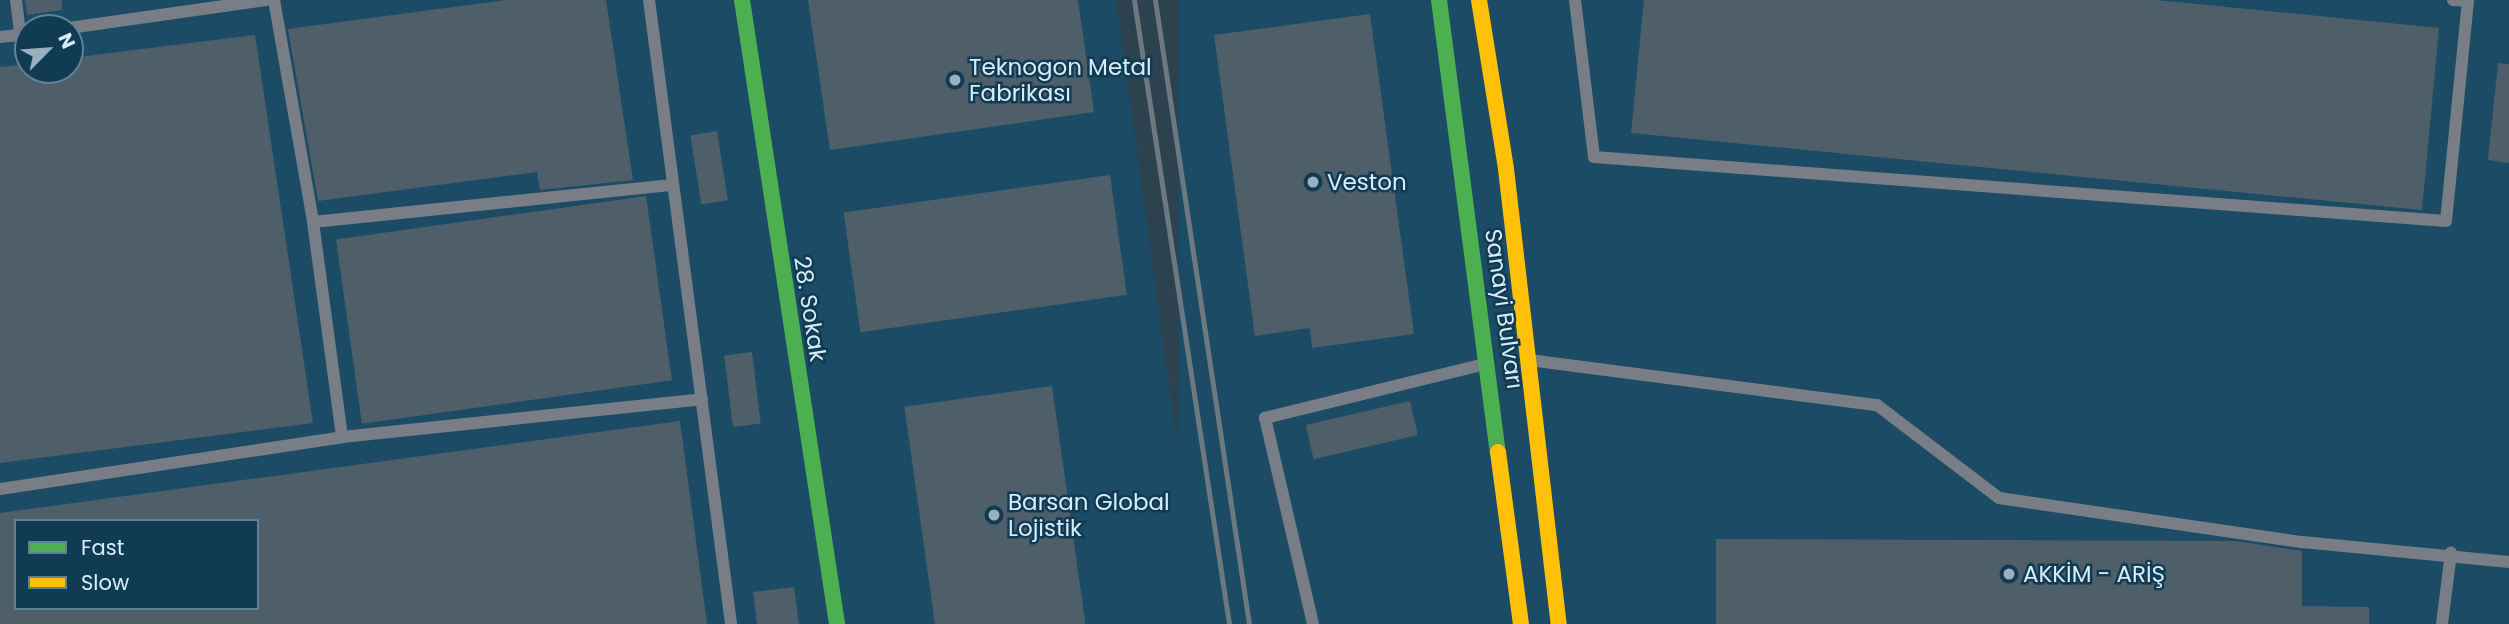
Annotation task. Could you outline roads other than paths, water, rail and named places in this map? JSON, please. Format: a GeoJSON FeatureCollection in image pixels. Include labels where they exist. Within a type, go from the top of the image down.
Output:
{"type":"FeatureCollection","features":[{"type":"Feature","properties":{"kind":"main road","name":"28. Sokak"},"geometry":{"type":"LineString","coordinates":[[742,0],[837,624]]}},
{"type":"Feature","properties":{"kind":"main road","name":"Sanayi Bulvarı"},"geometry":{"type":"LineString","coordinates":[[1439,0],[1489,363],[1521,624]]}},
{"type":"Feature","properties":{"kind":"main road","name":"Sanayi Bulvarı"},"geometry":{"type":"LineString","coordinates":[[1479,0],[1506,169],[1559,624]]}},
{"type":"Feature","properties":{"kind":"lane"},"geometry":{"type":"LineString","coordinates":[[84,26],[266,0]]}},
{"type":"Feature","properties":{"kind":"lane"},"geometry":{"type":"LineString","coordinates":[[274,0],[313,222],[342,437]]}},
{"type":"Feature","properties":{"kind":"lane"},"geometry":{"type":"LineString","coordinates":[[649,0],[732,624]]}},
{"type":"Feature","properties":{"kind":"lane"},"geometry":{"type":"LineString","coordinates":[[1575,0],[1594,157],[2446,221],[2468,1],[2453,0]]}},
{"type":"Feature","properties":{"kind":"lane"},"geometry":{"type":"LineString","coordinates":[[313,222],[672,185]]}},
{"type":"Feature","properties":{"kind":"lane"},"geometry":{"type":"LineString","coordinates":[[1528,360],[1877,405],[1999,498],[2302,542],[2451,553],[2509,562]]}},
{"type":"Feature","properties":{"kind":"lane"},"geometry":{"type":"LineString","coordinates":[[1313,624],[1265,418],[1489,363]]}},
{"type":"Feature","properties":{"kind":"lane"},"geometry":{"type":"LineString","coordinates":[[0,489],[342,437],[702,399]]}},
{"type":"Feature","properties":{"kind":"lane"},"geometry":{"type":"LineString","coordinates":[[2442,624],[2451,553]]}},
{"type":"Feature","properties":{"kind":"railway"},"geometry":{"type":"LineString","coordinates":[[1134,0],[1229,624]]}},
{"type":"Feature","properties":{"kind":"railway"},"geometry":{"type":"LineString","coordinates":[[1155,0],[1249,624]]}},
{"type":"Feature","properties":{"kind":"place","name":"Teknogon Metal Fabrikası"},"geometry":{"type":"Point","coordinates":[955,80]}},
{"type":"Feature","properties":{"kind":"place","name":"Veston"},"geometry":{"type":"Point","coordinates":[1313,182]}},
{"type":"Feature","properties":{"kind":"place","name":"Barsan Global Lojistik"},"geometry":{"type":"Point","coordinates":[994,515]}},
{"type":"Feature","properties":{"kind":"place","name":"AKKİM - ARİŞ"},"geometry":{"type":"Point","coordinates":[2009,574]}}]}
